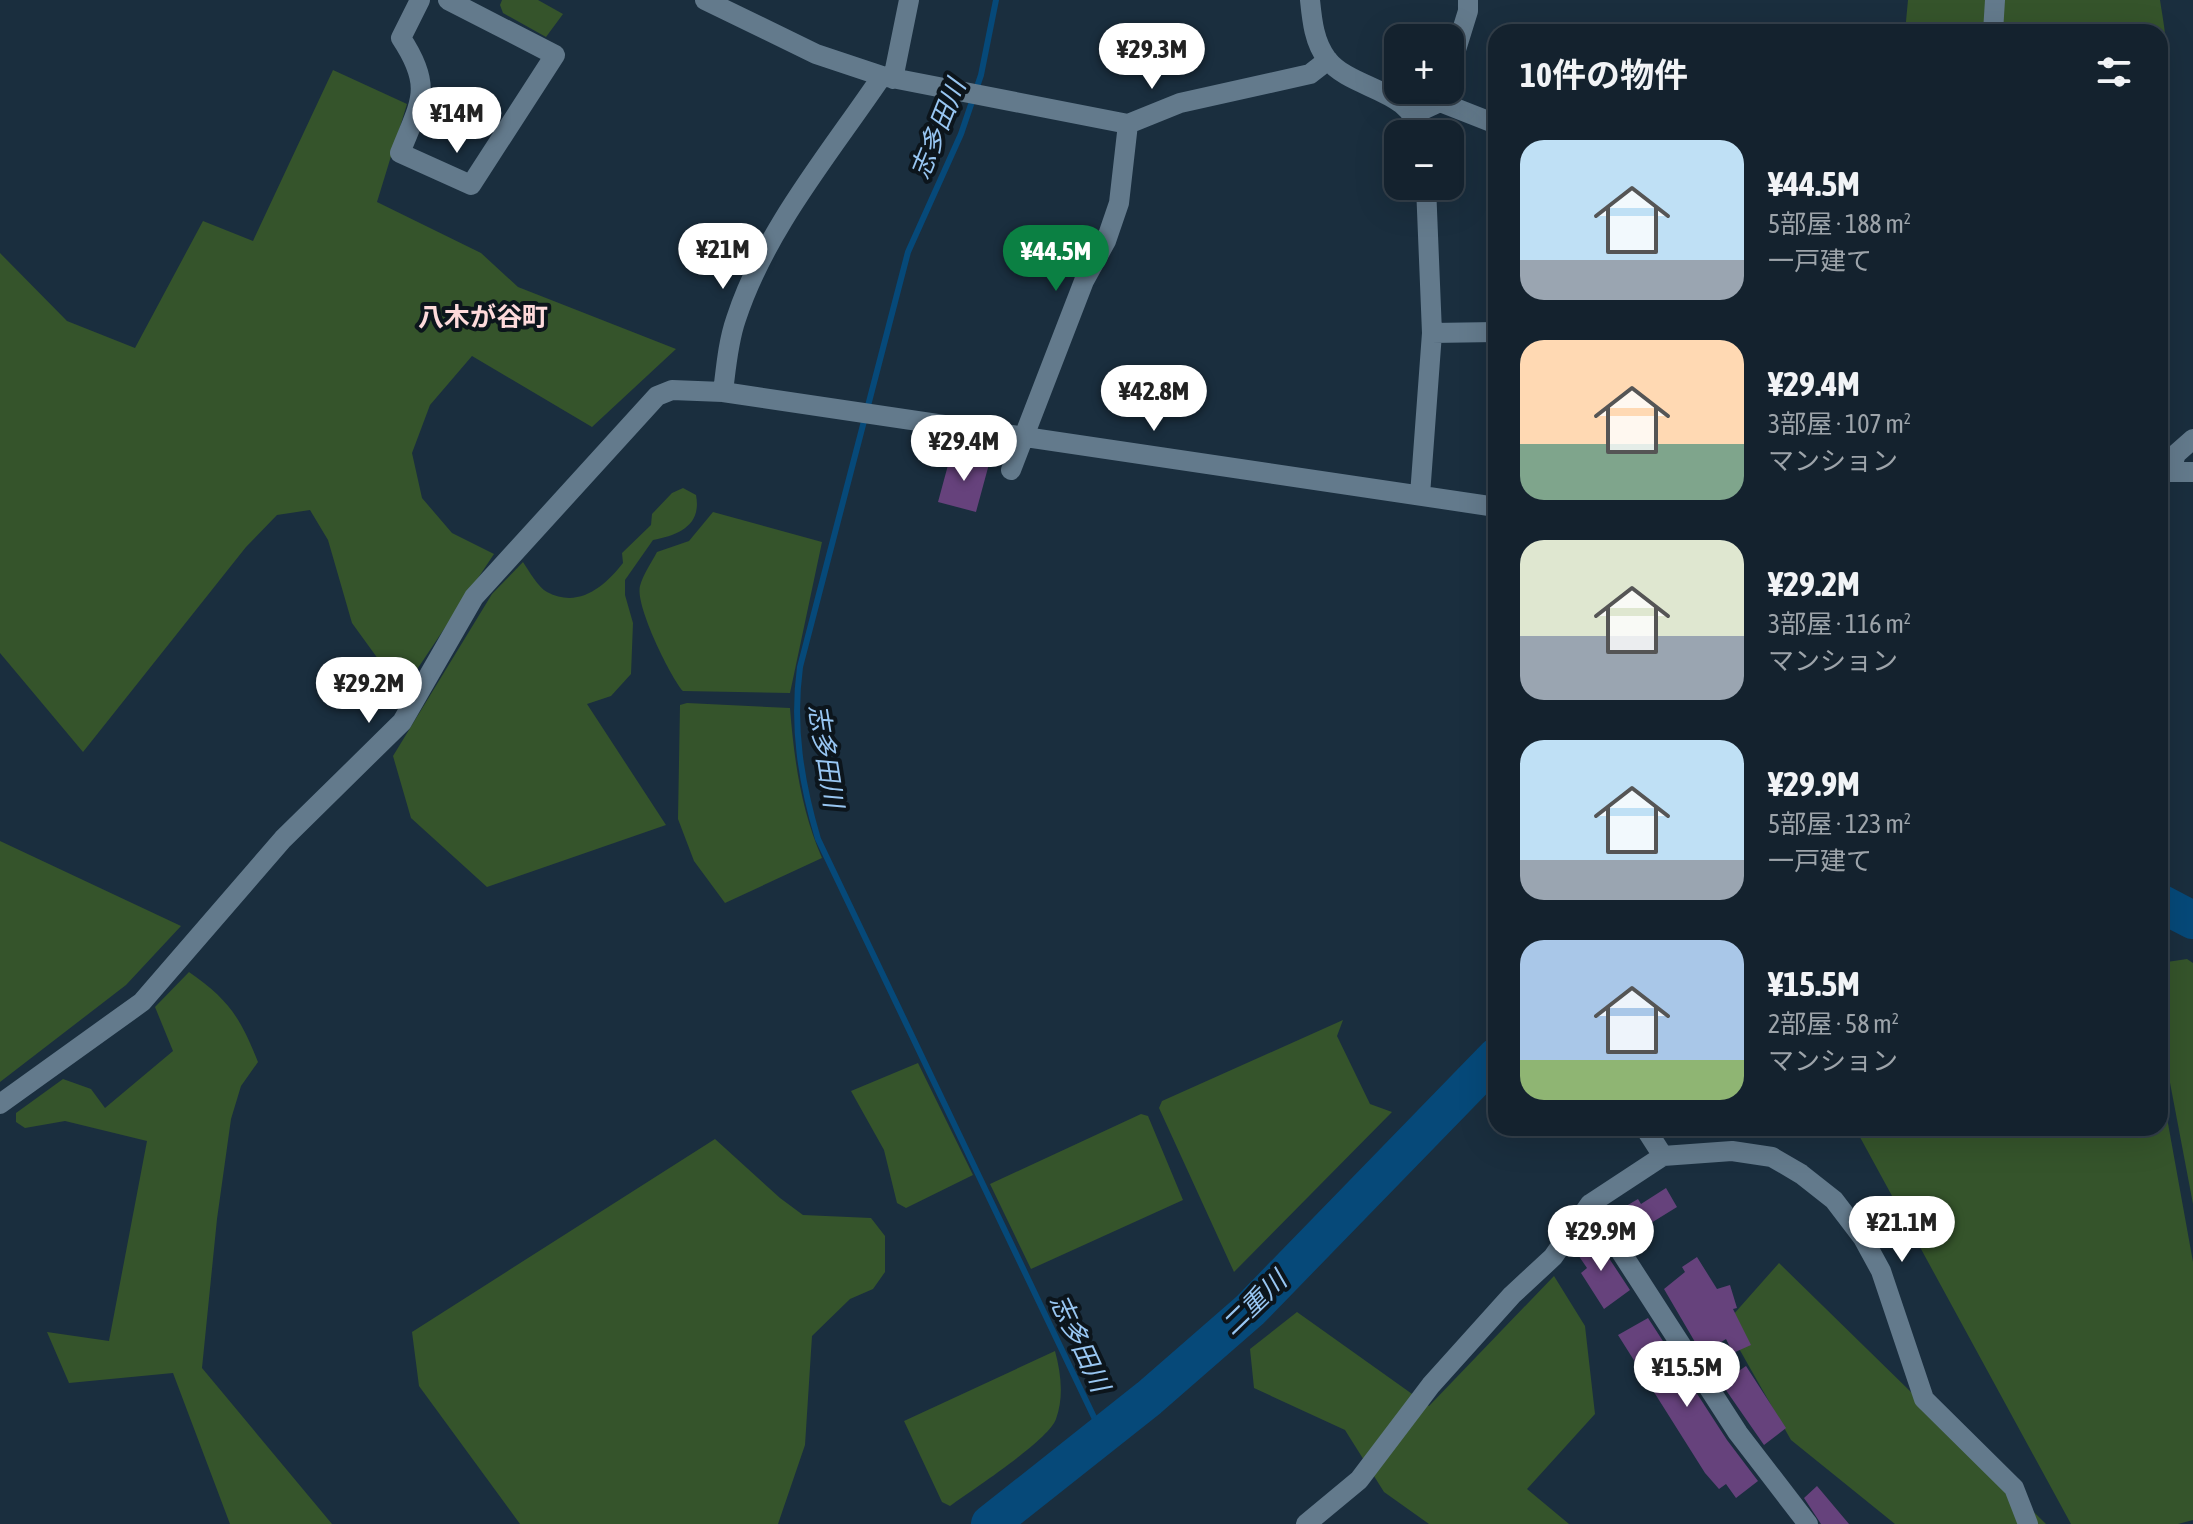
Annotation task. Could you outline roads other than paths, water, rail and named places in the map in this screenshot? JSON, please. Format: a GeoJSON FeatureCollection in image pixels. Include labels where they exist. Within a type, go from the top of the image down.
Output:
{"type":"FeatureCollection","features":[{"type":"Feature","properties":{"kind":"street"},"geometry":{"type":"LineString","coordinates":[[420,0],[401,38],[418,64],[422,85],[419,103],[400,153],[471,185],[555,55],[488,9],[448,0]]}},
{"type":"Feature","properties":{"kind":"street"},"geometry":{"type":"LineString","coordinates":[[705,0],[816,54],[888,78],[1128,124],[1180,103],[1310,74],[1328,60]]}},
{"type":"Feature","properties":{"kind":"street"},"geometry":{"type":"LineString","coordinates":[[723,392],[735,321],[750,282],[777,230],[888,78],[909,0]]}},
{"type":"Feature","properties":{"kind":"street"},"geometry":{"type":"LineString","coordinates":[[1310,0],[1318,43],[1328,60],[1344,73],[1401,103],[1414,120]]}},
{"type":"Feature","properties":{"kind":"street"},"geometry":{"type":"LineString","coordinates":[[1464,24],[1468,0]]}},
{"type":"Feature","properties":{"kind":"street"},"geometry":{"type":"LineString","coordinates":[[1994,24],[1995,0]]}},
{"type":"Feature","properties":{"kind":"street"},"geometry":{"type":"LineString","coordinates":[[1421,120],[1435,104]]}},
{"type":"Feature","properties":{"kind":"street"},"geometry":{"type":"LineString","coordinates":[[1457,104],[1488,120]]}},
{"type":"Feature","properties":{"kind":"street"},"geometry":{"type":"LineString","coordinates":[[1011,470],[1084,281],[1106,241],[1119,203],[1128,124]]}},
{"type":"Feature","properties":{"kind":"street"},"geometry":{"type":"LineString","coordinates":[[1421,488],[1432,333],[1427,200]]}},
{"type":"Feature","properties":{"kind":"street"},"geometry":{"type":"LineString","coordinates":[[1432,333],[1488,332]]}},
{"type":"Feature","properties":{"kind":"street"},"geometry":{"type":"LineString","coordinates":[[0,1104],[142,1002],[283,839],[402,722],[474,597],[657,396],[672,390],[723,392],[1421,488],[1488,505]]}},
{"type":"Feature","properties":{"kind":"street"},"geometry":{"type":"LineString","coordinates":[[2168,467],[2176,454],[2193,439]]}},
{"type":"Feature","properties":{"kind":"street"},"geometry":{"type":"LineString","coordinates":[[2168,472],[2193,472]]}},
{"type":"Feature","properties":{"kind":"street"},"geometry":{"type":"LineString","coordinates":[[1650,1136],[1663,1156]]}},
{"type":"Feature","properties":{"kind":"street"},"geometry":{"type":"LineString","coordinates":[[1306,1524],[1359,1480],[1431,1385],[1512,1295],[1553,1257],[1590,1204],[1663,1156],[1732,1151],[1772,1157],[1801,1174],[1834,1200],[1863,1238],[1881,1271],[1924,1399],[2014,1488],[2028,1524]]}},
{"type":"Feature","properties":{"kind":"street"},"geometry":{"type":"LineString","coordinates":[[1590,1204],[1738,1433],[1808,1524]]}},
{"type":"Feature","properties":{"kind":"waterway","name":"志多田川"},"geometry":{"type":"LineString","coordinates":[[996,0],[981,75],[961,134],[908,252],[800,667],[798,732],[803,775],[818,839],[1103,1436]]}},
{"type":"Feature","properties":{"kind":"waterway","name":"二重川"},"geometry":{"type":"LineString","coordinates":[[2168,907],[2193,920]]}},
{"type":"Feature","properties":{"kind":"waterway","name":"二重川"},"geometry":{"type":"LineString","coordinates":[[990,1524],[1149,1398],[1250,1310],[1488,1065]]}},
{"type":"Feature","properties":{"kind":"district","name":"八木が谷町"},"geometry":{"type":"Point","coordinates":[483,317]}}]}
